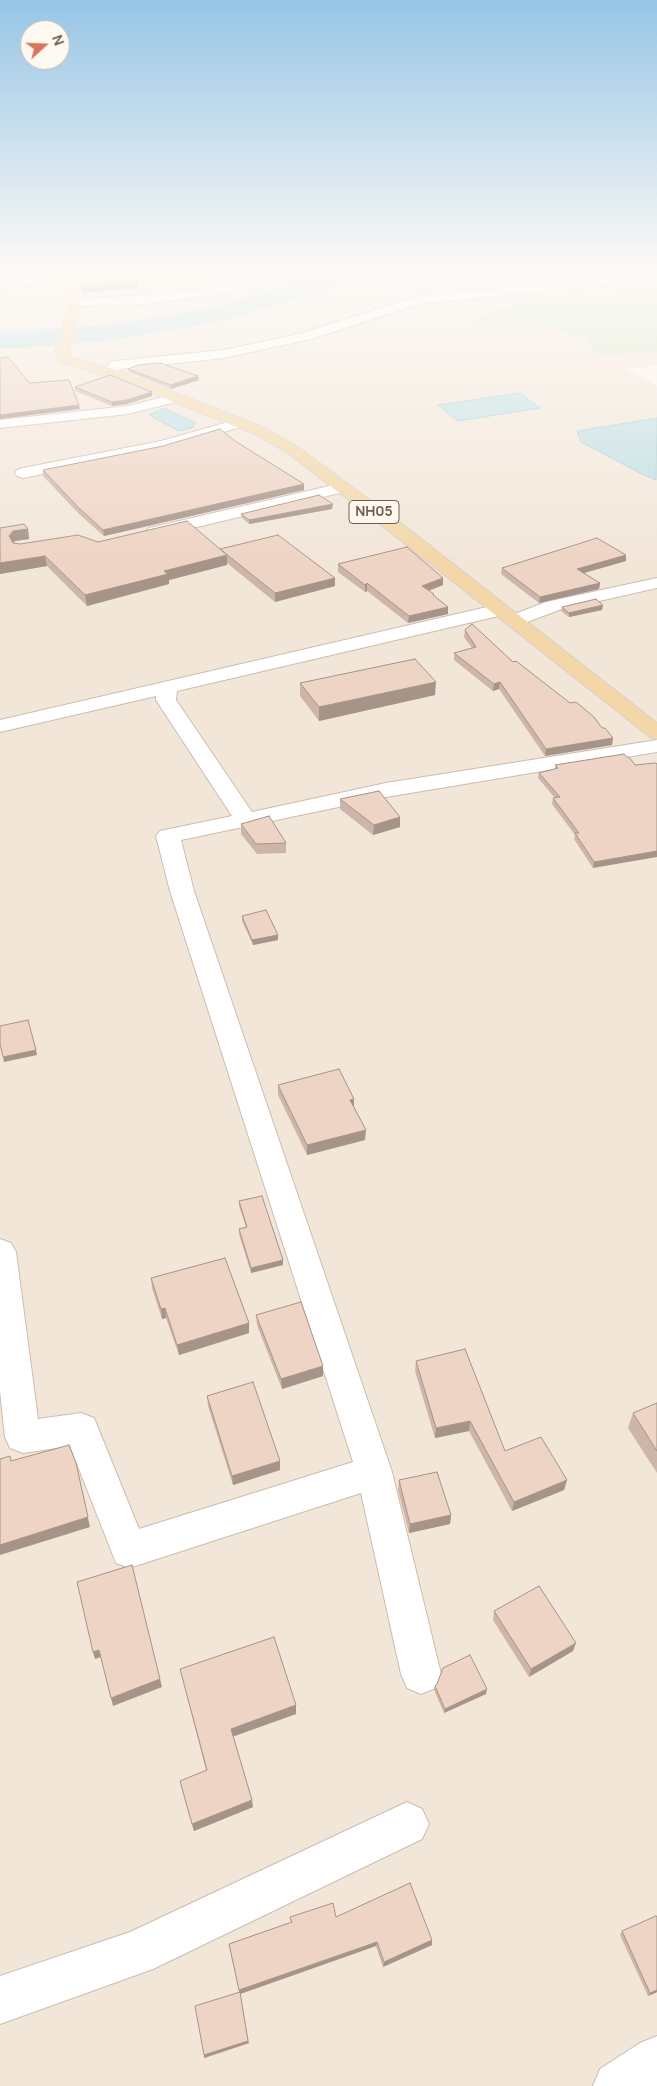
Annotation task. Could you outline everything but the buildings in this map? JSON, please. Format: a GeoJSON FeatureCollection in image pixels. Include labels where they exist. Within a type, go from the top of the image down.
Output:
{"type":"FeatureCollection","features":[{"type":"Feature","properties":{"kind":"main road","name":"NH05"},"geometry":{"type":"LineString","coordinates":[[88,366],[260,431],[294,451],[657,733]]}},
{"type":"Feature","properties":{"kind":"street"},"geometry":{"type":"LineString","coordinates":[[109,373],[115,366]]}},
{"type":"Feature","properties":{"kind":"street"},"geometry":{"type":"LineString","coordinates":[[0,424],[128,410],[174,398]]}},
{"type":"Feature","properties":{"kind":"street"},"geometry":{"type":"LineString","coordinates":[[23,473],[163,445],[239,423]]}},
{"type":"Feature","properties":{"kind":"street"},"geometry":{"type":"LineString","coordinates":[[138,536],[342,488]]}},
{"type":"Feature","properties":{"kind":"street"},"geometry":{"type":"LineString","coordinates":[[0,726],[167,686],[657,583]]}},
{"type":"Feature","properties":{"kind":"street"},"geometry":{"type":"LineString","coordinates":[[167,686],[166,700],[246,820]]}},
{"type":"Feature","properties":{"kind":"street"},"geometry":{"type":"LineString","coordinates":[[421,1674],[374,1472],[182,891],[168,836],[386,790],[657,746]]}},
{"type":"Feature","properties":{"kind":"street"},"geometry":{"type":"LineString","coordinates":[[0,1252],[23,1438],[81,1429],[129,1550],[374,1472]]}},
{"type":"Feature","properties":{"kind":"street"},"geometry":{"type":"LineString","coordinates":[[0,2000],[137,1953],[407,1824]]}},
{"type":"Feature","properties":{"kind":"street"},"geometry":{"type":"LineString","coordinates":[[617,2086],[657,2060]]}},
{"type":"Feature","properties":{"kind":"shaded area"},"geometry":{"type":"Polygon","coordinates":[[[0,366],[654,366],[627,369],[657,386],[657,2086],[0,2086],[0,366]]]}},
{"type":"Feature","properties":{"kind":"water"},"geometry":{"type":"Polygon","coordinates":[[[520,393],[540,408],[458,421],[438,405],[520,393]]]}},
{"type":"Feature","properties":{"kind":"water"},"geometry":{"type":"Polygon","coordinates":[[[164,408],[196,423],[192,428],[179,431],[149,415],[164,408]]]}},
{"type":"Feature","properties":{"kind":"water"},"geometry":{"type":"Polygon","coordinates":[[[657,418],[656,480],[581,442],[577,431],[657,418]]]}}]}
